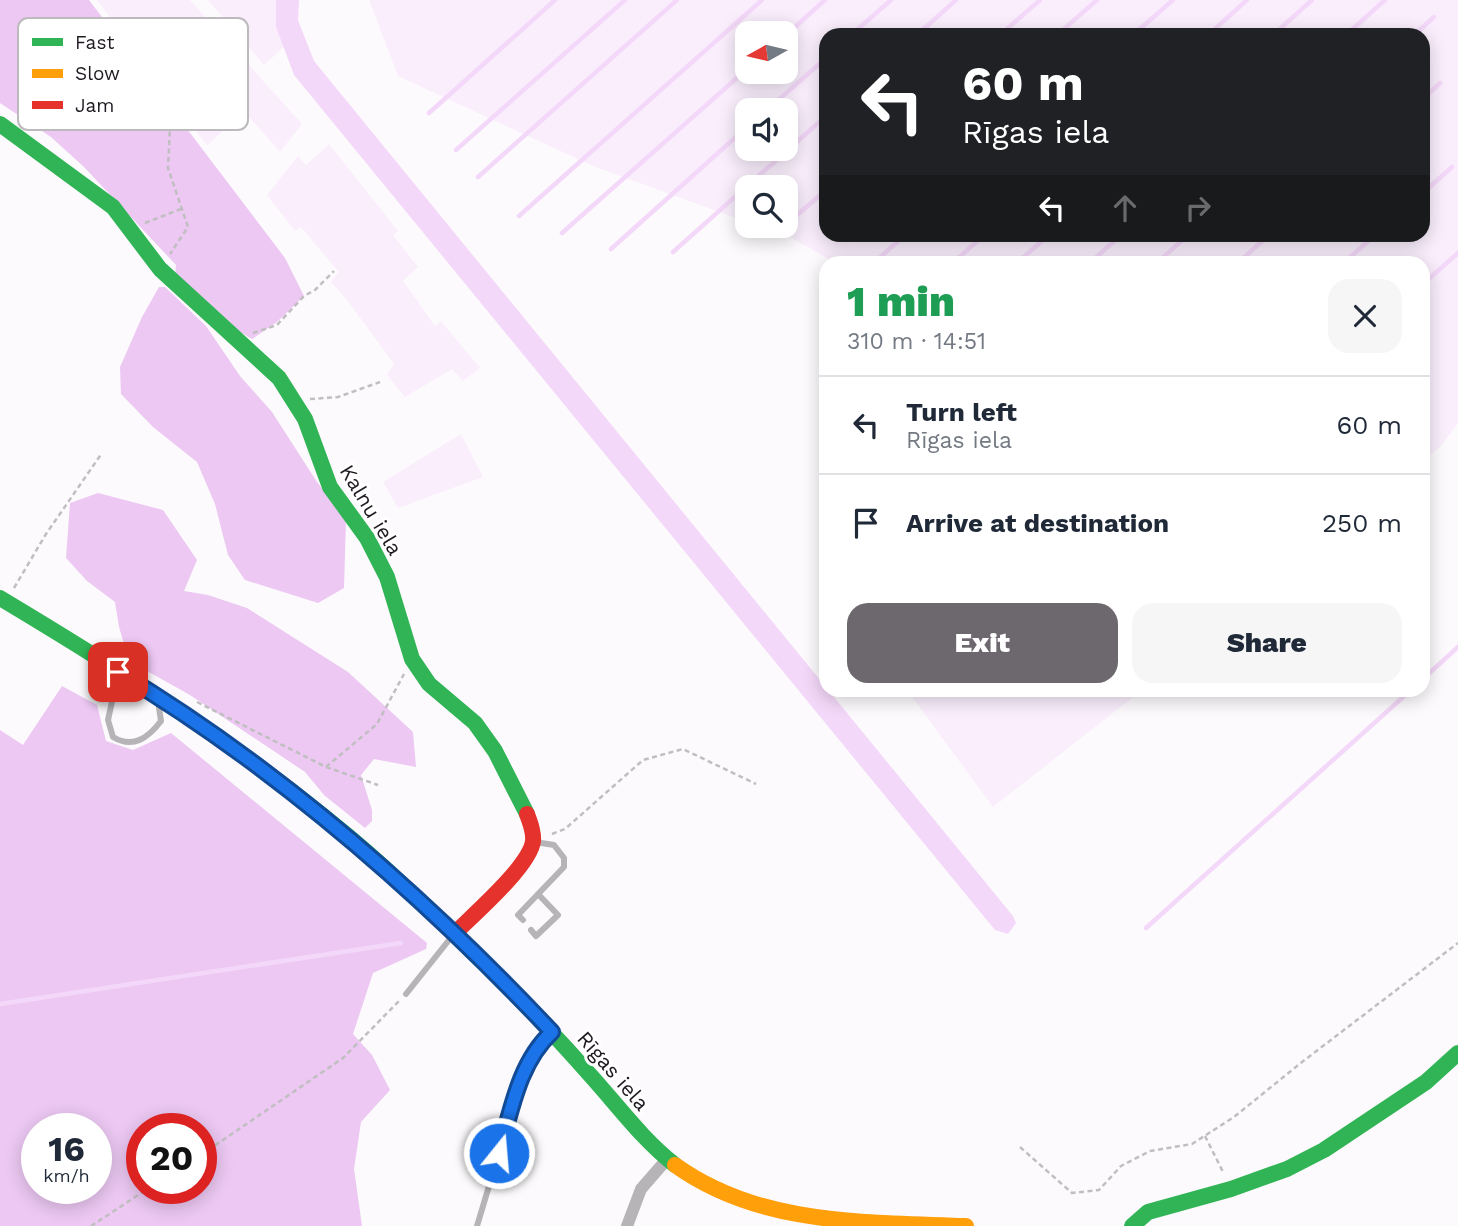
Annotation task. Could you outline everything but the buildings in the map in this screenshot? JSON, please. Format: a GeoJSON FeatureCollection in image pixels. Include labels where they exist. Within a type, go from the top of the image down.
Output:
{"type":"FeatureCollection","features":[{"type":"Feature","properties":{"kind":"street","name":"Kalnu iela"},"geometry":{"type":"LineString","coordinates":[[0,124],[113,207],[160,269],[279,378],[305,419],[330,487],[367,538],[387,577],[412,659],[429,684],[475,723],[495,751],[521,800],[533,831],[533,842]]}},
{"type":"Feature","properties":{"kind":"street","name":"Rīgas iela"},"geometry":{"type":"LineString","coordinates":[[3,600],[162,699],[323,815],[454,934],[552,1032],[637,1131],[699,1182],[724,1195],[777,1213],[818,1218],[966,1226]]}},
{"type":"Feature","properties":{"kind":"street"},"geometry":{"type":"LineString","coordinates":[[454,934],[512,876],[530,853],[533,842]]}},
{"type":"Feature","properties":{"kind":"street"},"geometry":{"type":"LineString","coordinates":[[1132,1226],[1148,1212],[1231,1189],[1287,1169],[1324,1150],[1426,1082],[1458,1054]]}},
{"type":"Feature","properties":{"kind":"street"},"geometry":{"type":"LineString","coordinates":[[627,1226],[641,1189],[668,1158]]}},
{"type":"Feature","properties":{"kind":"lane"},"geometry":{"type":"LineString","coordinates":[[118,672],[108,720],[113,737],[123,744],[138,741],[152,733],[160,721],[162,699]]}},
{"type":"Feature","properties":{"kind":"lane"},"geometry":{"type":"LineString","coordinates":[[523,920],[518,915],[564,867],[564,858],[554,845],[533,842]]}},
{"type":"Feature","properties":{"kind":"lane"},"geometry":{"type":"LineString","coordinates":[[531,930],[536,936],[558,915],[538,894]]}},
{"type":"Feature","properties":{"kind":"lane"},"geometry":{"type":"LineString","coordinates":[[406,993],[454,934]]}},
{"type":"Feature","properties":{"kind":"lane"},"geometry":{"type":"LineString","coordinates":[[477,1226],[520,1079],[538,1044],[552,1032]]}},
{"type":"Feature","properties":{"kind":"path"},"geometry":{"type":"LineString","coordinates":[[160,269],[188,227],[168,168],[170,130]]}},
{"type":"Feature","properties":{"kind":"path"},"geometry":{"type":"LineString","coordinates":[[138,225],[182,209]]}},
{"type":"Feature","properties":{"kind":"path"},"geometry":{"type":"LineString","coordinates":[[236,338],[277,326],[304,296],[315,290],[334,271]]}},
{"type":"Feature","properties":{"kind":"path"},"geometry":{"type":"LineString","coordinates":[[293,400],[338,397],[380,382]]}},
{"type":"Feature","properties":{"kind":"path"},"geometry":{"type":"LineString","coordinates":[[3,600],[102,453]]}},
{"type":"Feature","properties":{"kind":"path"},"geometry":{"type":"LineString","coordinates":[[326,767],[377,724],[412,659]]}},
{"type":"Feature","properties":{"kind":"path"},"geometry":{"type":"LineString","coordinates":[[162,699],[190,698],[326,767],[378,785]]}},
{"type":"Feature","properties":{"kind":"path"},"geometry":{"type":"LineString","coordinates":[[533,842],[565,829],[643,760],[683,749],[756,784]]}},
{"type":"Feature","properties":{"kind":"path"},"geometry":{"type":"LineString","coordinates":[[1020,1147],[1072,1193],[1099,1190],[1121,1166],[1150,1151],[1192,1144],[1234,1117],[1458,943]]}},
{"type":"Feature","properties":{"kind":"path"},"geometry":{"type":"LineString","coordinates":[[217,1144],[343,1058],[406,993]]}},
{"type":"Feature","properties":{"kind":"path"},"geometry":{"type":"LineString","coordinates":[[1205,1136],[1231,1189]]}},
{"type":"Feature","properties":{"kind":"path"},"geometry":{"type":"LineString","coordinates":[[91,1226],[126,1203]]}},
{"type":"Feature","properties":{"kind":"shaded area"},"geometry":{"type":"Polygon","coordinates":[[[0,0],[89,0],[103,18],[18,18],[18,115],[0,103],[0,0]]]}},
{"type":"Feature","properties":{"kind":"shaded area"},"geometry":{"type":"Polygon","coordinates":[[[97,0],[190,0],[206,18],[111,18],[97,0]]]}},
{"type":"Feature","properties":{"kind":"shaded area"},"geometry":{"type":"Polygon","coordinates":[[[208,0],[276,0],[288,43],[264,65],[248,46],[248,18],[224,18],[208,0]]]}},
{"type":"Feature","properties":{"kind":"shaded area"},"geometry":{"type":"Polygon","coordinates":[[[276,0],[299,0],[298,20],[314,61],[819,679],[819,697],[834,697],[1013,916],[1016,923],[1008,934],[995,930],[294,75],[276,27],[276,0]]]}},
{"type":"Feature","properties":{"kind":"shaded area"},"geometry":{"type":"Polygon","coordinates":[[[369,0],[1458,0],[1458,423],[1440,447],[1430,455],[1430,256],[824,256],[792,238],[798,238],[798,175],[735,175],[735,218],[593,166],[398,76],[369,0]]]}},
{"type":"Feature","properties":{"kind":"shaded area"},"geometry":{"type":"Polygon","coordinates":[[[248,64],[302,124],[280,152],[248,115],[248,64]]]}},
{"type":"Feature","properties":{"kind":"shaded area"},"geometry":{"type":"Polygon","coordinates":[[[40,130],[188,130],[285,258],[304,296],[277,322],[252,339],[216,318],[175,277],[176,265],[84,167],[40,130]]]}},
{"type":"Feature","properties":{"kind":"shaded area"},"geometry":{"type":"Polygon","coordinates":[[[196,130],[224,130],[207,145],[196,130]]]}},
{"type":"Feature","properties":{"kind":"shaded area"},"geometry":{"type":"Polygon","coordinates":[[[329,144],[398,231],[393,235],[418,267],[403,281],[435,326],[441,321],[480,368],[463,381],[452,369],[405,397],[387,375],[394,364],[331,282],[339,272],[301,227],[295,231],[267,195],[298,156],[306,165],[329,144]]]}},
{"type":"Feature","properties":{"kind":"shaded area"},"geometry":{"type":"Polygon","coordinates":[[[159,287],[165,287],[206,326],[240,376],[272,412],[317,482],[346,519],[344,588],[318,603],[245,580],[228,555],[215,504],[197,462],[153,427],[121,394],[120,367],[142,317],[159,287]]]}},
{"type":"Feature","properties":{"kind":"shaded area"},"geometry":{"type":"Polygon","coordinates":[[[461,434],[483,477],[398,508],[383,482],[461,434]]]}},
{"type":"Feature","properties":{"kind":"shaded area"},"geometry":{"type":"Polygon","coordinates":[[[98,493],[163,510],[197,560],[184,591],[208,595],[247,608],[348,672],[413,732],[416,767],[374,759],[361,775],[372,810],[372,821],[365,828],[324,795],[305,772],[190,695],[129,661],[115,602],[87,581],[66,558],[70,503],[98,493]]]}},
{"type":"Feature","properties":{"kind":"shaded area"},"geometry":{"type":"Polygon","coordinates":[[[62,686],[97,705],[106,741],[133,750],[171,733],[427,943],[426,949],[373,973],[353,1034],[372,1055],[390,1090],[361,1122],[354,1169],[362,1226],[0,1226],[0,730],[23,745],[62,686]]]}},
{"type":"Feature","properties":{"kind":"shaded area"},"geometry":{"type":"Polygon","coordinates":[[[912,697],[1133,697],[993,807],[912,697]]]}},
{"type":"Feature","properties":{"kind":"waterway"},"geometry":{"type":"LineString","coordinates":[[429,113],[555,0]]}},
{"type":"Feature","properties":{"kind":"waterway"},"geometry":{"type":"LineString","coordinates":[[456,150],[625,0]]}},
{"type":"Feature","properties":{"kind":"waterway"},"geometry":{"type":"LineString","coordinates":[[478,177],[677,0]]}},
{"type":"Feature","properties":{"kind":"waterway"},"geometry":{"type":"LineString","coordinates":[[519,216],[762,0]]}},
{"type":"Feature","properties":{"kind":"waterway"},"geometry":{"type":"LineString","coordinates":[[798,24],[825,0]]}},
{"type":"Feature","properties":{"kind":"waterway"},"geometry":{"type":"LineString","coordinates":[[859,28],[891,0]]}},
{"type":"Feature","properties":{"kind":"waterway"},"geometry":{"type":"LineString","coordinates":[[925,28],[956,0]]}},
{"type":"Feature","properties":{"kind":"waterway"},"geometry":{"type":"LineString","coordinates":[[1008,28],[1040,0]]}},
{"type":"Feature","properties":{"kind":"waterway"},"geometry":{"type":"LineString","coordinates":[[1065,28],[1097,0]]}},
{"type":"Feature","properties":{"kind":"waterway"},"geometry":{"type":"LineString","coordinates":[[1141,28],[1173,0]]}},
{"type":"Feature","properties":{"kind":"waterway"},"geometry":{"type":"LineString","coordinates":[[1216,28],[1247,0]]}},
{"type":"Feature","properties":{"kind":"waterway"},"geometry":{"type":"LineString","coordinates":[[1281,28],[1312,0]]}},
{"type":"Feature","properties":{"kind":"waterway"},"geometry":{"type":"LineString","coordinates":[[1354,28],[1385,0]]}},
{"type":"Feature","properties":{"kind":"waterway"},"geometry":{"type":"LineString","coordinates":[[1422,28],[1434,17]]}},
{"type":"Feature","properties":{"kind":"waterway"},"geometry":{"type":"LineString","coordinates":[[781,98],[819,64]]}},
{"type":"Feature","properties":{"kind":"waterway"},"geometry":{"type":"LineString","coordinates":[[562,233],[735,80]]}},
{"type":"Feature","properties":{"kind":"waterway"},"geometry":{"type":"LineString","coordinates":[[1430,92],[1440,83]]}},
{"type":"Feature","properties":{"kind":"waterway"},"geometry":{"type":"LineString","coordinates":[[673,252],[819,122]]}},
{"type":"Feature","properties":{"kind":"waterway"},"geometry":{"type":"LineString","coordinates":[[611,249],[735,138]]}},
{"type":"Feature","properties":{"kind":"waterway"},"geometry":{"type":"LineString","coordinates":[[1430,187],[1452,167]]}},
{"type":"Feature","properties":{"kind":"waterway"},"geometry":{"type":"LineString","coordinates":[[798,214],[819,196]]}},
{"type":"Feature","properties":{"kind":"waterway"},"geometry":{"type":"LineString","coordinates":[[882,256],[897,242]]}},
{"type":"Feature","properties":{"kind":"waterway"},"geometry":{"type":"LineString","coordinates":[[961,256],[976,242]]}},
{"type":"Feature","properties":{"kind":"waterway"},"geometry":{"type":"LineString","coordinates":[[1025,256],[1041,242]]}},
{"type":"Feature","properties":{"kind":"waterway"},"geometry":{"type":"LineString","coordinates":[[1098,256],[1113,242]]}},
{"type":"Feature","properties":{"kind":"waterway"},"geometry":{"type":"LineString","coordinates":[[1165,256],[1180,242]]}},
{"type":"Feature","properties":{"kind":"waterway"},"geometry":{"type":"LineString","coordinates":[[1246,256],[1261,242]]}},
{"type":"Feature","properties":{"kind":"waterway"},"geometry":{"type":"LineString","coordinates":[[1352,256],[1367,242]]}},
{"type":"Feature","properties":{"kind":"waterway"},"geometry":{"type":"LineString","coordinates":[[1430,278],[1458,253]]}},
{"type":"Feature","properties":{"kind":"waterway"},"geometry":{"type":"LineString","coordinates":[[1430,673],[1458,647]]}},
{"type":"Feature","properties":{"kind":"waterway"},"geometry":{"type":"LineString","coordinates":[[1146,928],[1403,697]]}},
{"type":"Feature","properties":{"kind":"waterway"},"geometry":{"type":"LineString","coordinates":[[0,1004],[401,943]]}},
{"type":"Feature","properties":{"kind":"traffic: fast"},"geometry":{"type":"LineString","coordinates":[[0,124],[113,207],[160,269],[279,378],[305,419],[330,487],[367,538],[387,577],[412,659],[429,684],[475,723],[495,751],[527,814]]}},
{"type":"Feature","properties":{"kind":"traffic: fast"},"geometry":{"type":"LineString","coordinates":[[0,598],[215,735],[298,796],[353,841],[507,986],[641,1134],[675,1165]]}},
{"type":"Feature","properties":{"kind":"traffic: fast"},"geometry":{"type":"LineString","coordinates":[[1132,1226],[1148,1212],[1231,1189],[1287,1169],[1324,1150],[1426,1082],[1458,1053]]}},
{"type":"Feature","properties":{"kind":"traffic: slow"},"geometry":{"type":"LineString","coordinates":[[675,1165],[708,1185],[742,1200],[778,1210],[852,1221],[966,1226]]}},
{"type":"Feature","properties":{"kind":"traffic: jam"},"geometry":{"type":"LineString","coordinates":[[454,934],[512,876],[530,851],[533,837],[527,814]]}},
{"type":"Feature","properties":{"kind":"route"},"geometry":{"type":"LineString","coordinates":[[118,672],[167,702],[323,815],[454,934],[552,1032],[538,1044],[520,1079],[499,1153]]}}]}
